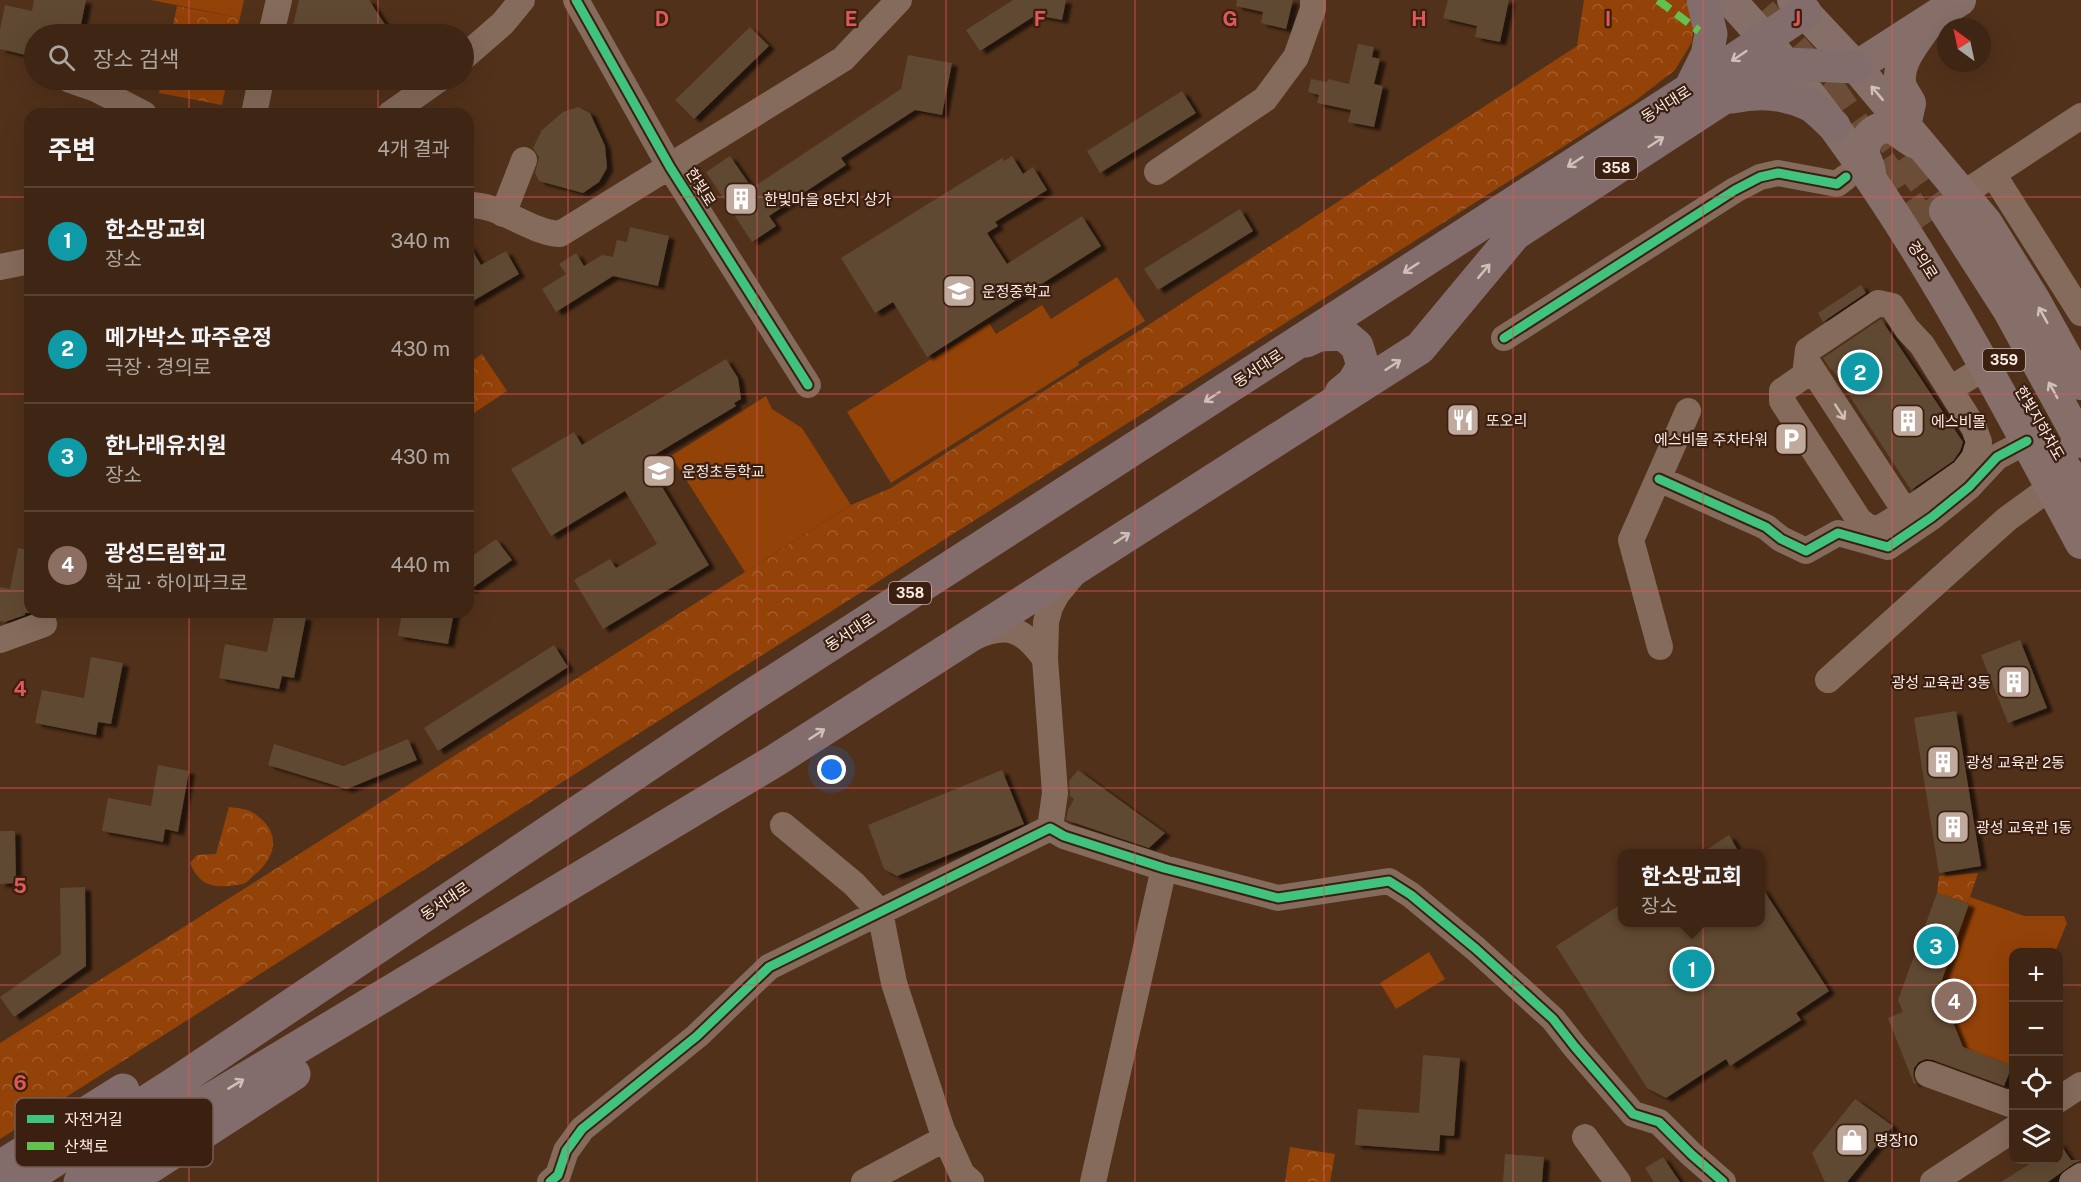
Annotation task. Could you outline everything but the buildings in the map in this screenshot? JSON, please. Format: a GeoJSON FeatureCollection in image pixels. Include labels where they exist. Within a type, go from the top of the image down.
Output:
{"type":"FeatureCollection","features":[{"type":"Feature","properties":{"kind":"highway"},"geometry":{"type":"LineString","coordinates":[[1690,89],[1707,55],[1711,34],[1703,0]]}},
{"type":"Feature","properties":{"kind":"highway","name":"동서대로"},"geometry":{"type":"LineString","coordinates":[[213,1098],[776,760],[1420,348],[1515,234],[1722,99],[1775,51],[1806,4]]}},
{"type":"Feature","properties":{"kind":"highway"},"geometry":{"type":"LineString","coordinates":[[1775,51],[1856,67]]}},
{"type":"Feature","properties":{"kind":"highway","name":"동서대로"},"geometry":{"type":"LineString","coordinates":[[152,1098],[740,703],[1275,356],[1690,89],[1775,51]]}},
{"type":"Feature","properties":{"kind":"highway"},"geometry":{"type":"LineString","coordinates":[[1722,99],[1751,93],[1779,94],[1810,105],[1834,126]]}},
{"type":"Feature","properties":{"kind":"highway"},"geometry":{"type":"LineString","coordinates":[[1275,356],[1319,335],[1343,334],[1358,346],[1363,366],[1353,383],[1312,417]]}},
{"type":"Feature","properties":{"kind":"highway"},"geometry":{"type":"LineString","coordinates":[[110,1098],[740,703]]}},
{"type":"Feature","properties":{"kind":"highway"},"geometry":{"type":"LineString","coordinates":[[213,1126],[776,760]]}},
{"type":"Feature","properties":{"kind":"highway"},"geometry":{"type":"LineString","coordinates":[[0,1167],[15,1158]]}},
{"type":"Feature","properties":{"kind":"highway","name":"동서대로"},"geometry":{"type":"LineString","coordinates":[[21,1182],[44,1167]]}},
{"type":"Feature","properties":{"kind":"highway","name":"동서대로"},"geometry":{"type":"LineString","coordinates":[[80,1182],[104,1167]]}},
{"type":"Feature","properties":{"kind":"highway"},"geometry":{"type":"LineString","coordinates":[[127,1182],[150,1167]]}},
{"type":"Feature","properties":{"kind":"main road","name":"경의로"},"geometry":{"type":"LineString","coordinates":[[1730,0],[1775,51],[1834,126],[1858,178],[1925,262],[2027,441],[2081,543]]}},
{"type":"Feature","properties":{"kind":"main road"},"geometry":{"type":"LineString","coordinates":[[1856,67],[1960,0]]}},
{"type":"Feature","properties":{"kind":"main road"},"geometry":{"type":"LineString","coordinates":[[1806,4],[1912,135],[1944,211],[1986,222],[2035,301],[2081,384]]}},
{"type":"Feature","properties":{"kind":"main road"},"geometry":{"type":"LineString","coordinates":[[1858,178],[1871,167],[1865,159],[1864,144],[1874,131],[1895,129],[1908,140],[1912,135],[1910,103],[1899,83],[1901,70],[1907,54],[1932,18]]}},
{"type":"Feature","properties":{"kind":"main road","name":"359"},"geometry":{"type":"LineString","coordinates":[[1944,211],[2009,311],[2081,442]]}},
{"type":"Feature","properties":{"kind":"main road","name":"한빛지하차도"},"geometry":{"type":"LineString","coordinates":[[1944,211],[1977,314],[2081,496]]}},
{"type":"Feature","properties":{"kind":"street"},"geometry":{"type":"LineString","coordinates":[[273,24],[279,0]]}},
{"type":"Feature","properties":{"kind":"street"},"geometry":{"type":"LineString","coordinates":[[474,48],[503,23],[522,0]]}},
{"type":"Feature","properties":{"kind":"street","name":"한빛로"},"geometry":{"type":"LineString","coordinates":[[576,0],[670,167],[808,385]]}},
{"type":"Feature","properties":{"kind":"street"},"geometry":{"type":"LineString","coordinates":[[474,205],[483,206],[544,231],[560,234],[843,59],[899,0]]}},
{"type":"Feature","properties":{"kind":"street"},"geometry":{"type":"LineString","coordinates":[[1157,172],[1265,99],[1296,57],[1313,9],[1313,0]]}},
{"type":"Feature","properties":{"kind":"street"},"geometry":{"type":"LineString","coordinates":[[98,90],[132,108]]}},
{"type":"Feature","properties":{"kind":"street"},"geometry":{"type":"LineString","coordinates":[[259,108],[260,90]]}},
{"type":"Feature","properties":{"kind":"street"},"geometry":{"type":"LineString","coordinates":[[398,108],[424,90]]}},
{"type":"Feature","properties":{"kind":"street"},"geometry":{"type":"LineString","coordinates":[[1944,211],[1993,174],[2081,116]]}},
{"type":"Feature","properties":{"kind":"street"},"geometry":{"type":"LineString","coordinates":[[503,214],[524,160]]}},
{"type":"Feature","properties":{"kind":"street"},"geometry":{"type":"LineString","coordinates":[[1504,338],[1735,190],[1760,177],[1778,173],[1837,184],[1858,178]]}},
{"type":"Feature","properties":{"kind":"street"},"geometry":{"type":"LineString","coordinates":[[1993,174],[2081,313]]}},
{"type":"Feature","properties":{"kind":"street"},"geometry":{"type":"LineString","coordinates":[[1,261],[24,261]]}},
{"type":"Feature","properties":{"kind":"street"},"geometry":{"type":"LineString","coordinates":[[1878,303],[1892,306],[1907,329],[1922,345],[1950,389],[1974,428],[1979,442],[1974,458],[1963,472],[1880,528],[1869,528],[1859,520],[1782,401],[1782,391],[1805,375],[1808,350],[1878,303]]}},
{"type":"Feature","properties":{"kind":"street"},"geometry":{"type":"LineString","coordinates":[[1808,363],[1899,502],[1909,510]]}},
{"type":"Feature","properties":{"kind":"street"},"geometry":{"type":"LineString","coordinates":[[1950,389],[1986,368]]}},
{"type":"Feature","properties":{"kind":"street"},"geometry":{"type":"LineString","coordinates":[[1660,647],[1631,540],[1688,411]]}},
{"type":"Feature","properties":{"kind":"street"},"geometry":{"type":"LineString","coordinates":[[1659,478],[1766,527],[1781,539],[1806,551],[1838,533],[1888,547],[1932,517],[1969,487],[1997,457],[2027,441]]}},
{"type":"Feature","properties":{"kind":"street"},"geometry":{"type":"LineString","coordinates":[[1828,680],[2007,519],[2051,487]]}},
{"type":"Feature","properties":{"kind":"street"},"geometry":{"type":"LineString","coordinates":[[1050,828],[1055,793],[1045,659],[1046,622],[1050,607],[1064,583],[1084,563]]}},
{"type":"Feature","properties":{"kind":"street"},"geometry":{"type":"LineString","coordinates":[[0,640],[44,624]]}},
{"type":"Feature","properties":{"kind":"street"},"geometry":{"type":"LineString","coordinates":[[950,649],[984,633],[1010,630],[1018,631],[1032,641],[1045,659]]}},
{"type":"Feature","properties":{"kind":"street"},"geometry":{"type":"LineString","coordinates":[[783,825],[854,884],[880,912],[894,983],[946,1138],[962,1174],[970,1182]]}},
{"type":"Feature","properties":{"kind":"street"},"geometry":{"type":"LineString","coordinates":[[1050,828],[1064,837],[1164,868],[1278,898],[1389,881],[1420,902],[1530,997],[1553,1019],[1633,1114],[1659,1122],[1723,1182]]}},
{"type":"Feature","properties":{"kind":"street"},"geometry":{"type":"LineString","coordinates":[[557,1180],[566,1151],[582,1129],[697,1036],[769,968],[1050,828]]}},
{"type":"Feature","properties":{"kind":"street"},"geometry":{"type":"LineString","coordinates":[[1093,1182],[1164,868]]}},
{"type":"Feature","properties":{"kind":"street"},"geometry":{"type":"LineString","coordinates":[[1928,1074],[2009,1104]]}},
{"type":"Feature","properties":{"kind":"street"},"geometry":{"type":"LineString","coordinates":[[2063,1097],[2081,1085]]}},
{"type":"Feature","properties":{"kind":"street"},"geometry":{"type":"LineString","coordinates":[[1933,1182],[2009,1133]]}},
{"type":"Feature","properties":{"kind":"street"},"geometry":{"type":"LineString","coordinates":[[1585,1137],[1618,1182]]}},
{"type":"Feature","properties":{"kind":"street"},"geometry":{"type":"LineString","coordinates":[[864,1182],[946,1138]]}},
{"type":"Feature","properties":{"kind":"street"},"geometry":{"type":"LineString","coordinates":[[2072,1182],[2081,1176]]}},
{"type":"Feature","properties":{"kind":"green space"},"geometry":{"type":"Polygon","coordinates":[[[151,0],[244,0],[240,18],[151,0]]]}},
{"type":"Feature","properties":{"kind":"green space"},"geometry":{"type":"Polygon","coordinates":[[[1584,0],[1685,0],[1695,12],[1692,42],[1675,70],[1635,101],[65,1098],[15,1098],[15,1129],[0,1139],[0,1043],[851,505],[891,488],[1164,315],[1577,46],[1584,0]]]}},
{"type":"Feature","properties":{"kind":"green space"},"geometry":{"type":"Polygon","coordinates":[[[177,6],[240,18],[238,24],[173,24],[177,6]]]}},
{"type":"Feature","properties":{"kind":"green space"},"geometry":{"type":"Polygon","coordinates":[[[159,90],[225,90],[222,105],[159,93],[159,90]]]}},
{"type":"Feature","properties":{"kind":"green space"},"geometry":{"type":"Polygon","coordinates":[[[1117,277],[1145,321],[891,483],[847,412],[989,323],[996,334],[1042,305],[1051,319],[1117,277]]]}},
{"type":"Feature","properties":{"kind":"green space"},"geometry":{"type":"Polygon","coordinates":[[[482,354],[507,391],[474,413],[474,360],[482,354]]]}},
{"type":"Feature","properties":{"kind":"green space"},"geometry":{"type":"Polygon","coordinates":[[[766,396],[772,409],[802,428],[851,505],[745,572],[671,456],[766,396]]]}},
{"type":"Feature","properties":{"kind":"green space"},"geometry":{"type":"Polygon","coordinates":[[[229,807],[249,811],[261,818],[271,832],[273,848],[265,864],[245,883],[230,886],[210,885],[197,875],[190,863],[197,855],[216,854],[229,807]]]}},
{"type":"Feature","properties":{"kind":"green space"},"geometry":{"type":"Polygon","coordinates":[[[1978,873],[1969,904],[1937,893],[1939,876],[1978,873]]]}},
{"type":"Feature","properties":{"kind":"green space"},"geometry":{"type":"Polygon","coordinates":[[[1970,897],[2024,916],[2064,916],[2067,923],[2057,948],[2009,948],[2009,1065],[1969,1050],[1966,1055],[1939,988],[1970,897]]]}},
{"type":"Feature","properties":{"kind":"green space"},"geometry":{"type":"Polygon","coordinates":[[[1429,952],[1445,979],[1396,1009],[1380,983],[1429,952]]]}},
{"type":"Feature","properties":{"kind":"green space"},"geometry":{"type":"Polygon","coordinates":[[[1290,1147],[1335,1154],[1330,1182],[1285,1182],[1290,1147]]]}},
{"type":"Feature","properties":{"kind":"tunnel"},"geometry":{"type":"LineString","coordinates":[[1761,12],[1831,91],[1924,226]]}},
{"type":"Feature","properties":{"kind":"tunnel"},"geometry":{"type":"LineString","coordinates":[[1876,118],[1945,211]]}},
{"type":"Feature","properties":{"kind":"marked path"},"geometry":{"type":"LineString","coordinates":[[1658,0],[1699,31]]}},
{"type":"Feature","properties":{"kind":"cycle path"},"geometry":{"type":"LineString","coordinates":[[576,0],[670,167],[808,385]]}},
{"type":"Feature","properties":{"kind":"cycle path"},"geometry":{"type":"LineString","coordinates":[[1504,338],[1735,190],[1760,177],[1778,173],[1837,184],[1846,177]]}},
{"type":"Feature","properties":{"kind":"cycle path"},"geometry":{"type":"LineString","coordinates":[[1659,479],[1766,527],[1781,539],[1806,551],[1838,533],[1888,547],[1932,517],[1969,487],[1997,457],[2027,441]]}},
{"type":"Feature","properties":{"kind":"cycle path"},"geometry":{"type":"LineString","coordinates":[[550,1182],[558,1175],[566,1151],[582,1129],[697,1036],[769,967],[1050,828],[1064,836],[1164,868],[1278,898],[1389,881],[1411,895],[1476,949],[1553,1019],[1633,1114],[1659,1122],[1723,1182]]}},
{"type":"Feature","properties":{"kind":"place","name":"한빛마을 8단지 상가"},"geometry":{"type":"Point","coordinates":[741,199]}},
{"type":"Feature","properties":{"kind":"place","name":"운정중학교"},"geometry":{"type":"Point","coordinates":[959,291]}},
{"type":"Feature","properties":{"kind":"place","name":"메가박스 파주운정"},"geometry":{"type":"Point","coordinates":[1860,372]}},
{"type":"Feature","properties":{"kind":"place","name":"또오리"},"geometry":{"type":"Point","coordinates":[1463,420]}},
{"type":"Feature","properties":{"kind":"place","name":"에스비몰"},"geometry":{"type":"Point","coordinates":[1908,421]}},
{"type":"Feature","properties":{"kind":"place","name":"에스비몰 주차타워"},"geometry":{"type":"Point","coordinates":[1791,439]}},
{"type":"Feature","properties":{"kind":"place","name":"운정초등학교"},"geometry":{"type":"Point","coordinates":[659,471]}},
{"type":"Feature","properties":{"kind":"place","name":"광성 교육관 3동"},"geometry":{"type":"Point","coordinates":[2014,682]}},
{"type":"Feature","properties":{"kind":"place","name":"광성 교육관 2동"},"geometry":{"type":"Point","coordinates":[1943,762]}},
{"type":"Feature","properties":{"kind":"place","name":"광성 교육관 1동"},"geometry":{"type":"Point","coordinates":[1953,827]}},
{"type":"Feature","properties":{"kind":"place","name":"한나래유치원"},"geometry":{"type":"Point","coordinates":[1936,946]}},
{"type":"Feature","properties":{"kind":"place","name":"한소망교회"},"geometry":{"type":"Point","coordinates":[1692,969]}},
{"type":"Feature","properties":{"kind":"place","name":"광성드림학교"},"geometry":{"type":"Point","coordinates":[1954,1001]}},
{"type":"Feature","properties":{"kind":"place","name":"명장10"},"geometry":{"type":"Point","coordinates":[1852,1140]}}]}
